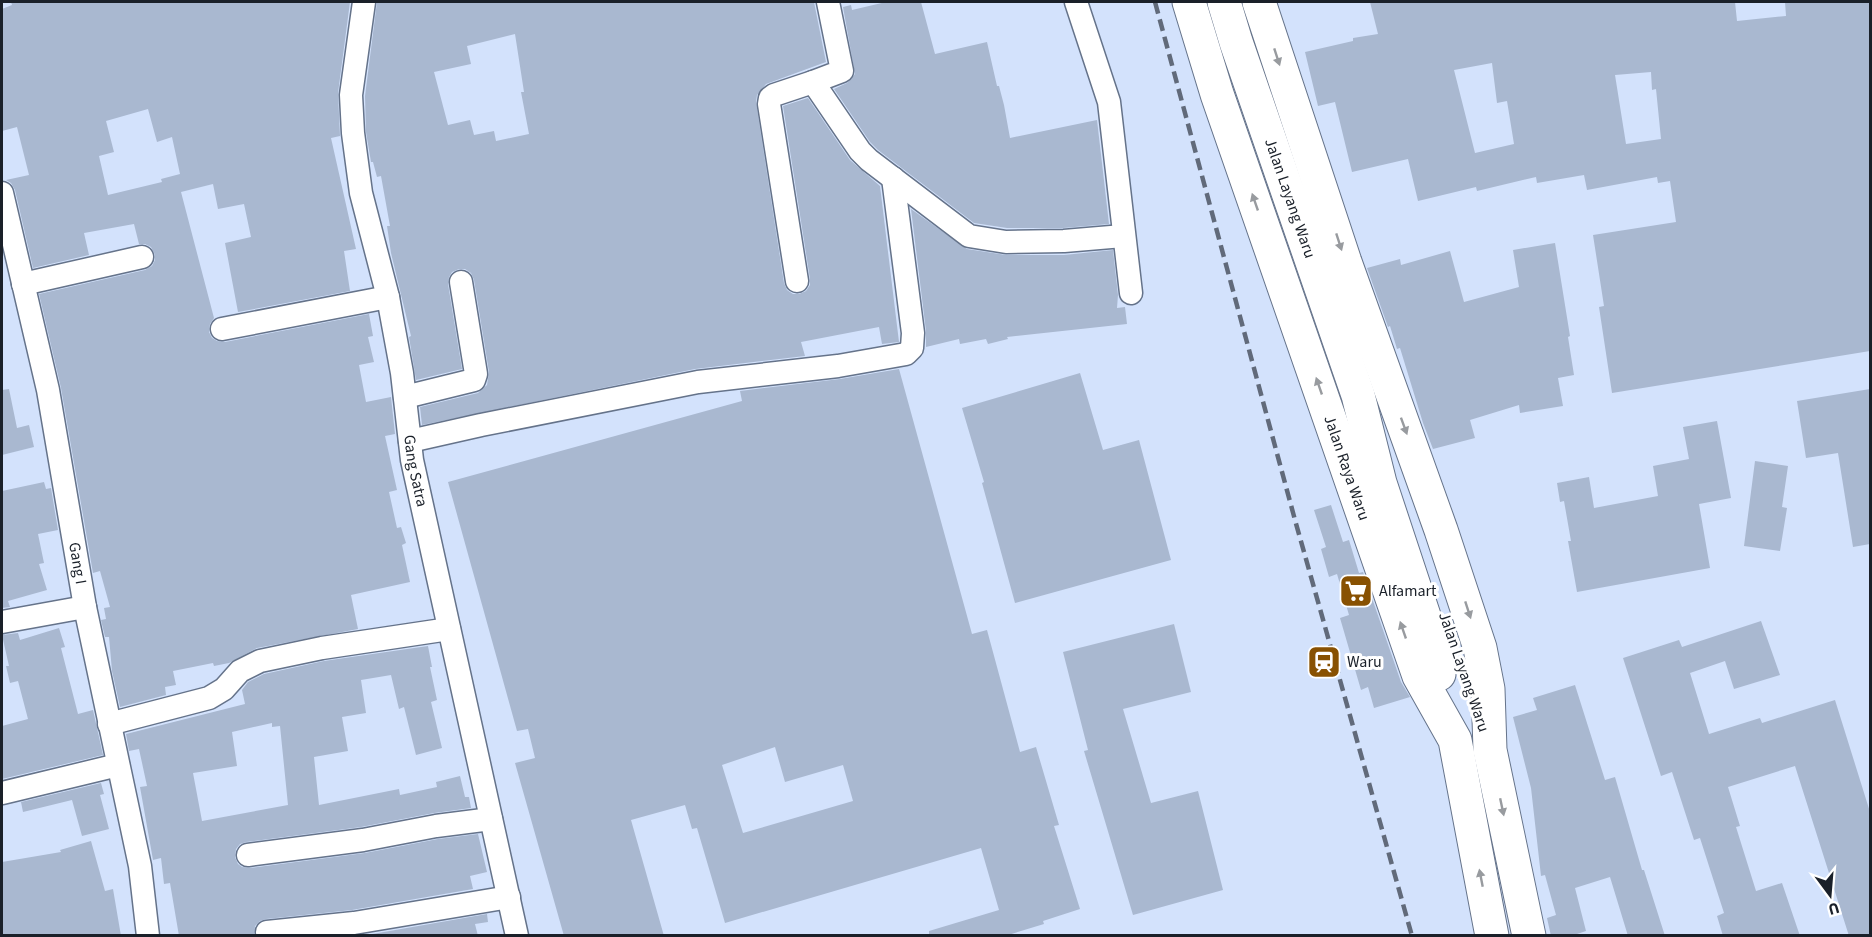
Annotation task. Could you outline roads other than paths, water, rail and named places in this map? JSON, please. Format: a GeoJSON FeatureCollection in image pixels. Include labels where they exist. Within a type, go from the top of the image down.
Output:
{"type":"FeatureCollection","features":[{"type":"Feature","properties":{"kind":"highway","name":"Jalan Raya Waru"},"geometry":{"type":"LineString","coordinates":[[1189,2],[1217,94],[1419,676],[1455,740],[1492,936]]}},
{"type":"Feature","properties":{"kind":"highway","name":"Jalan Layang Waru"},"geometry":{"type":"LineString","coordinates":[[1224,2],[1358,395],[1380,483],[1424,616],[1455,740]]}},
{"type":"Feature","properties":{"kind":"highway"},"geometry":{"type":"LineString","coordinates":[[1259,2],[1345,262],[1437,519],[1480,648],[1488,689],[1490,750],[1529,936]]}},
{"type":"Feature","properties":{"kind":"highway","name":"Jalan Layang Waru"},"geometry":{"type":"LineString","coordinates":[[1358,395],[1396,477],[1465,669],[1490,750]]}},
{"type":"Feature","properties":{"kind":"street","name":"Gang Satra"},"geometry":{"type":"LineString","coordinates":[[364,2],[351,95],[353,133],[361,193],[388,297],[405,398],[412,460],[517,936]]}},
{"type":"Feature","properties":{"kind":"street"},"geometry":{"type":"LineString","coordinates":[[797,281],[769,104],[770,98],[774,95],[842,70],[828,2]]}},
{"type":"Feature","properties":{"kind":"street"},"geometry":{"type":"LineString","coordinates":[[1076,2],[1108,102],[1131,292]]}},
{"type":"Feature","properties":{"kind":"street"},"geometry":{"type":"LineString","coordinates":[[813,82],[860,151],[869,160],[969,236],[1006,242],[1064,241],[1123,236]]}},
{"type":"Feature","properties":{"kind":"street"},"geometry":{"type":"LineString","coordinates":[[410,441],[698,382],[827,367],[906,354],[912,348],[913,333],[893,178]]}},
{"type":"Feature","properties":{"kind":"street","name":"Gang I"},"geometry":{"type":"LineString","coordinates":[[2,193],[48,390],[85,607],[140,866],[148,936]]}},
{"type":"Feature","properties":{"kind":"street"},"geometry":{"type":"LineString","coordinates":[[23,284],[142,257]]}},
{"type":"Feature","properties":{"kind":"street"},"geometry":{"type":"LineString","coordinates":[[405,398],[474,380],[476,374],[461,282]]}},
{"type":"Feature","properties":{"kind":"street"},"geometry":{"type":"LineString","coordinates":[[222,329],[388,297]]}},
{"type":"Feature","properties":{"kind":"street"},"geometry":{"type":"LineString","coordinates":[[2,622],[85,607]]}},
{"type":"Feature","properties":{"kind":"street"},"geometry":{"type":"LineString","coordinates":[[109,724],[209,698],[224,689],[240,671],[260,661],[322,648],[449,629]]}},
{"type":"Feature","properties":{"kind":"street"},"geometry":{"type":"LineString","coordinates":[[2,793],[118,765]]}},
{"type":"Feature","properties":{"kind":"street"},"geometry":{"type":"LineString","coordinates":[[248,855],[363,840],[436,826],[491,819]]}},
{"type":"Feature","properties":{"kind":"street"},"geometry":{"type":"LineString","coordinates":[[267,932],[354,923],[509,897]]}},
{"type":"Feature","properties":{"kind":"railway"},"geometry":{"type":"LineString","coordinates":[[1155,2],[1295,520],[1412,936]]}},
{"type":"Feature","properties":{"kind":"place","name":"Alfamart"},"geometry":{"type":"Point","coordinates":[1356,591]}},
{"type":"Feature","properties":{"kind":"place","name":"Waru"},"geometry":{"type":"Point","coordinates":[1324,662]}}]}
